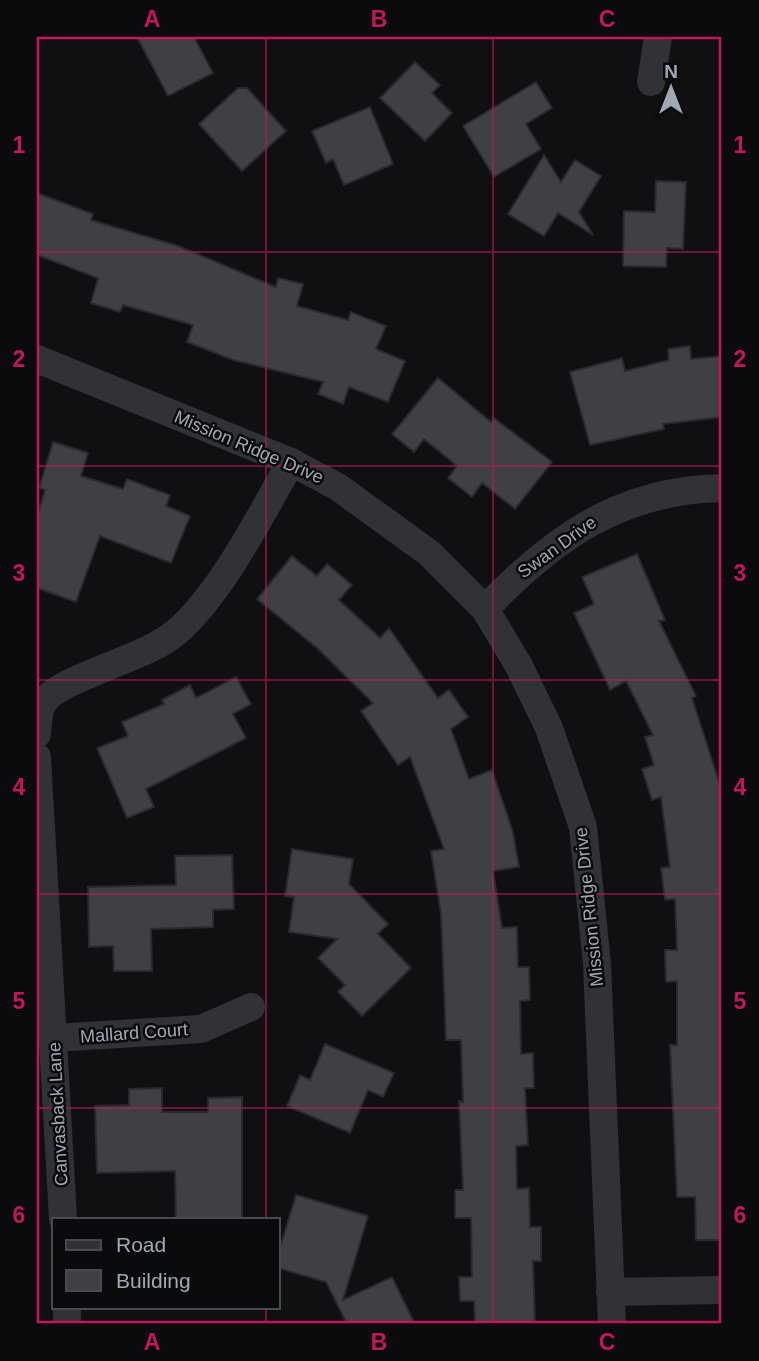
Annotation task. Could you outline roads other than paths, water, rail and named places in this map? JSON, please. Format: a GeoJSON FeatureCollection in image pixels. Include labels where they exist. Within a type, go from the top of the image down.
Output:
{"type":"FeatureCollection","features":[{"type":"Feature","properties":{"kind":"street"},"geometry":{"type":"LineString","coordinates":[[651,82],[659,37]]}},
{"type":"Feature","properties":{"kind":"street","name":"Mission Ridge Drive"},"geometry":{"type":"LineString","coordinates":[[37,359],[291,462],[338,487],[429,553],[485,609],[519,666],[549,728],[583,827],[597,964],[612,1324]]}},
{"type":"Feature","properties":{"kind":"street"},"geometry":{"type":"LineString","coordinates":[[37,734],[42,704],[54,691],[141,655],[182,625],[233,563],[291,462]]}},
{"type":"Feature","properties":{"kind":"street","name":"Swan Drive"},"geometry":{"type":"LineString","coordinates":[[485,609],[525,567],[590,521],[628,503],[692,489],[722,488]]}},
{"type":"Feature","properties":{"kind":"street","name":"Canvasback Lane"},"geometry":{"type":"LineString","coordinates":[[37,757],[63,1218]]}},
{"type":"Feature","properties":{"kind":"street","name":"Mallard Court"},"geometry":{"type":"LineString","coordinates":[[54,1038],[201,1029],[251,1007]]}},
{"type":"Feature","properties":{"kind":"street"},"geometry":{"type":"LineString","coordinates":[[610,1292],[722,1290]]}}]}
